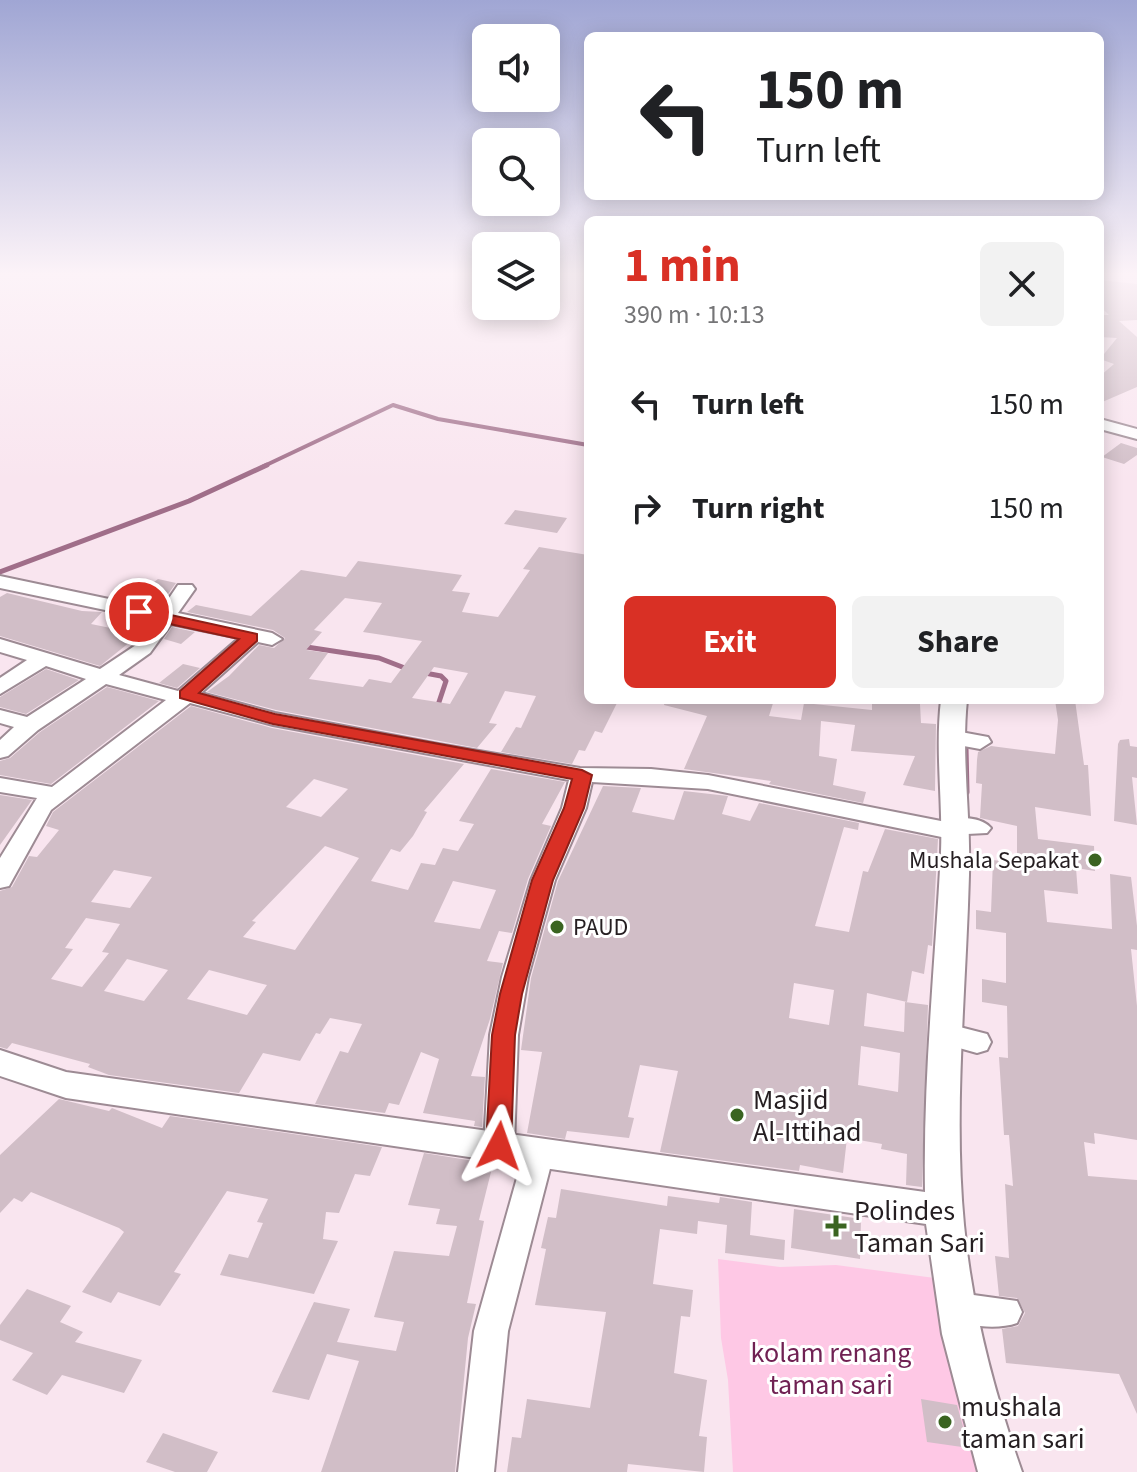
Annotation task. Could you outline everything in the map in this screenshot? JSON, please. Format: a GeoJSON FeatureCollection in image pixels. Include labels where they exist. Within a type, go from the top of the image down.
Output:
{"type":"FeatureCollection","features":[{"type":"Feature","properties":{"kind":"street"},"geometry":{"type":"LineString","coordinates":[[1104,425],[1137,434]]}},
{"type":"Feature","properties":{"kind":"street"},"geometry":{"type":"LineString","coordinates":[[0,582],[174,608],[261,638],[54,794],[42,806],[0,880]]}},
{"type":"Feature","properties":{"kind":"street"},"geometry":{"type":"LineString","coordinates":[[0,751],[30,725],[139,652],[174,608]]}},
{"type":"Feature","properties":{"kind":"street"},"geometry":{"type":"LineString","coordinates":[[0,645],[103,677],[273,719],[494,760],[591,775],[670,777],[740,787],[963,828]]}},
{"type":"Feature","properties":{"kind":"street"},"geometry":{"type":"LineString","coordinates":[[0,688],[42,659]]}},
{"type":"Feature","properties":{"kind":"street"},"geometry":{"type":"LineString","coordinates":[[955,704],[963,739],[963,828],[958,905],[960,1038],[953,1212],[978,1310],[978,1411],[1000,1472]]}},
{"type":"Feature","properties":{"kind":"street"},"geometry":{"type":"LineString","coordinates":[[0,716],[30,725]]}},
{"type":"Feature","properties":{"kind":"street"},"geometry":{"type":"LineString","coordinates":[[499,1146],[507,1011],[543,880],[591,775]]}},
{"type":"Feature","properties":{"kind":"street"},"geometry":{"type":"LineString","coordinates":[[0,785],[54,794]]}},
{"type":"Feature","properties":{"kind":"street"},"geometry":{"type":"LineString","coordinates":[[0,1063],[66,1085],[953,1212]]}},
{"type":"Feature","properties":{"kind":"street"},"geometry":{"type":"LineString","coordinates":[[476,1472],[491,1331],[548,1154]]}},
{"type":"Feature","properties":{"kind":"green space","name":"kolam renang taman sari"},"geometry":{"type":"Polygon","coordinates":[[[718,1259],[780,1267],[836,1265],[950,1280],[983,1472],[733,1472],[728,1380],[721,1338],[718,1259]]]}},
{"type":"Feature","properties":{"kind":"building"},"geometry":{"type":"Polygon","coordinates":[[[1113,343],[1137,343],[1137,387],[1104,401],[1104,373],[1114,364],[1104,360],[1104,354],[1113,343]]]}},
{"type":"Feature","properties":{"kind":"building"},"geometry":{"type":"Polygon","coordinates":[[[1121,443],[1137,448],[1137,455],[1124,464],[1104,456],[1121,443]]]}},
{"type":"Feature","properties":{"kind":"building"},"geometry":{"type":"Polygon","coordinates":[[[515,510],[567,518],[557,533],[504,524],[515,510]]]}},
{"type":"Feature","properties":{"kind":"building"},"geometry":{"type":"Polygon","coordinates":[[[539,547],[584,554],[584,704],[616,704],[602,733],[595,731],[585,751],[579,750],[572,764],[501,752],[516,727],[521,728],[536,696],[505,691],[489,723],[497,724],[477,748],[276,710],[207,692],[229,676],[259,645],[274,648],[285,638],[273,630],[187,612],[196,605],[251,616],[301,570],[346,577],[358,561],[462,575],[452,591],[470,593],[462,612],[498,617],[530,570],[523,569],[539,547]],[[345,598],[314,630],[322,632],[306,650],[328,653],[309,679],[363,687],[369,679],[391,683],[422,641],[363,632],[382,603],[345,598]],[[434,667],[412,698],[450,704],[468,673],[434,667]]]}},
{"type":"Feature","properties":{"kind":"building"},"geometry":{"type":"Polygon","coordinates":[[[158,579],[176,583],[163,601],[138,594],[158,579]]]}},
{"type":"Feature","properties":{"kind":"building"},"geometry":{"type":"Polygon","coordinates":[[[7,593],[82,611],[102,612],[91,624],[140,634],[100,666],[0,636],[0,597],[7,593]]]}},
{"type":"Feature","properties":{"kind":"building"},"geometry":{"type":"Polygon","coordinates":[[[172,627],[195,632],[181,644],[164,639],[172,627]]]}},
{"type":"Feature","properties":{"kind":"building"},"geometry":{"type":"Polygon","coordinates":[[[183,664],[200,668],[177,688],[159,683],[183,664]]]}},
{"type":"Feature","properties":{"kind":"building"},"geometry":{"type":"Polygon","coordinates":[[[46,669],[79,680],[26,714],[0,707],[0,697],[46,669]]]}},
{"type":"Feature","properties":{"kind":"building"},"geometry":{"type":"Polygon","coordinates":[[[107,687],[159,701],[51,784],[0,775],[0,761],[10,758],[40,732],[107,687]]]}},
{"type":"Feature","properties":{"kind":"building"},"geometry":{"type":"Polygon","coordinates":[[[773,704],[769,716],[801,720],[804,704],[872,710],[872,704],[920,704],[921,723],[936,724],[935,791],[903,785],[915,756],[851,751],[855,725],[821,721],[819,756],[837,759],[833,785],[866,792],[863,803],[769,784],[771,781],[684,769],[707,716],[664,705],[773,704]]]}},
{"type":"Feature","properties":{"kind":"building"},"geometry":{"type":"Polygon","coordinates":[[[1056,704],[1076,704],[1084,765],[1088,765],[1091,816],[1035,807],[1038,839],[1094,846],[1095,871],[1076,868],[1078,894],[1044,890],[1047,922],[1112,929],[1110,874],[1131,877],[1137,926],[1137,950],[1131,949],[1137,1006],[1137,1140],[1094,1133],[1095,1144],[1084,1142],[1088,1176],[1137,1180],[1137,1414],[1119,1374],[1006,1363],[1002,1329],[1018,1326],[1025,1313],[1017,1298],[999,1296],[995,1256],[1009,1258],[1005,1184],[1013,1186],[1009,1135],[1004,1135],[999,1057],[1008,1058],[1007,1006],[982,1002],[982,979],[1006,983],[1006,933],[976,929],[976,910],[991,912],[993,860],[1017,863],[1017,826],[980,818],[982,784],[976,783],[977,760],[978,752],[991,746],[1055,754],[1058,720],[1056,704]]]}},
{"type":"Feature","properties":{"kind":"building"},"geometry":{"type":"Polygon","coordinates":[[[191,706],[272,728],[464,764],[424,811],[427,812],[413,836],[400,852],[391,849],[371,881],[408,890],[421,863],[435,865],[443,848],[458,851],[474,824],[459,821],[491,769],[565,782],[542,824],[551,826],[528,879],[512,933],[499,931],[487,961],[503,963],[490,1019],[471,1076],[485,1077],[482,1127],[474,1126],[475,1121],[423,1113],[439,1059],[421,1052],[399,1105],[389,1103],[385,1113],[315,1104],[340,1051],[348,1053],[362,1024],[330,1018],[320,1034],[316,1033],[300,1061],[263,1053],[239,1093],[109,1075],[88,1067],[90,1064],[12,1043],[7,1049],[0,1047],[0,891],[12,887],[29,856],[37,857],[59,830],[46,826],[53,812],[191,706]],[[314,779],[286,807],[321,817],[348,789],[314,779]],[[325,846],[252,921],[256,922],[243,937],[295,950],[359,858],[325,846]],[[114,870],[91,902],[130,908],[152,877],[114,870]],[[453,881],[434,922],[480,929],[496,890],[453,881]],[[86,918],[65,948],[73,949],[51,979],[82,987],[109,953],[102,952],[120,924],[86,918]],[[127,959],[104,991],[144,1001],[168,970],[127,959]],[[209,970],[187,999],[247,1015],[267,985],[209,970]]]}},
{"type":"Feature","properties":{"kind":"building"},"geometry":{"type":"Polygon","coordinates":[[[1129,739],[1130,746],[1137,747],[1137,778],[1132,777],[1137,825],[1114,821],[1118,744],[1120,740],[1129,739]]]}},
{"type":"Feature","properties":{"kind":"building"},"geometry":{"type":"Polygon","coordinates":[[[603,786],[641,788],[632,812],[674,820],[684,791],[728,796],[722,814],[750,821],[759,803],[859,823],[858,830],[844,827],[815,926],[849,932],[863,871],[868,872],[885,829],[938,839],[932,946],[928,945],[924,974],[912,971],[907,1002],[867,993],[864,1026],[904,1032],[905,1002],[928,1005],[922,1187],[906,1185],[907,1154],[881,1149],[882,1144],[847,1138],[843,1173],[800,1165],[799,1171],[660,1152],[678,1071],[640,1065],[628,1117],[634,1118],[629,1138],[567,1131],[565,1139],[527,1133],[542,1052],[521,1050],[531,978],[558,881],[603,786]],[[794,983],[789,1018],[829,1025],[834,990],[794,983]],[[861,1046],[858,1085],[898,1092],[900,1053],[861,1046]]]}},
{"type":"Feature","properties":{"kind":"building"},"geometry":{"type":"Polygon","coordinates":[[[0,795],[32,800],[0,845],[0,795]]]}},
{"type":"Feature","properties":{"kind":"building"},"geometry":{"type":"Polygon","coordinates":[[[59,1099],[109,1111],[112,1108],[162,1128],[170,1116],[382,1147],[370,1176],[355,1174],[339,1213],[326,1212],[323,1239],[338,1241],[314,1294],[220,1275],[229,1254],[248,1258],[263,1223],[257,1222],[268,1199],[227,1191],[174,1272],[181,1274],[160,1306],[118,1292],[111,1303],[82,1292],[124,1232],[31,1192],[22,1202],[14,1198],[0,1213],[0,1155],[59,1099]]]}},
{"type":"Feature","properties":{"kind":"building"},"geometry":{"type":"Polygon","coordinates":[[[424,1153],[493,1164],[479,1220],[484,1221],[467,1303],[476,1304],[468,1338],[455,1472],[321,1472],[359,1361],[327,1354],[309,1400],[272,1392],[314,1302],[350,1309],[337,1342],[396,1351],[404,1322],[374,1317],[394,1251],[449,1256],[457,1226],[436,1224],[440,1209],[408,1205],[424,1153]]]}},
{"type":"Feature","properties":{"kind":"building"},"geometry":{"type":"Polygon","coordinates":[[[561,1189],[667,1206],[668,1196],[719,1203],[720,1197],[752,1202],[750,1235],[785,1240],[784,1260],[725,1253],[727,1225],[698,1221],[697,1234],[660,1229],[653,1284],[693,1290],[690,1317],[681,1316],[674,1373],[707,1380],[699,1436],[707,1437],[704,1472],[628,1464],[627,1472],[507,1472],[512,1437],[521,1438],[527,1399],[590,1408],[606,1312],[535,1305],[546,1249],[541,1248],[548,1217],[556,1218],[561,1189]]]}},
{"type":"Feature","properties":{"kind":"building"},"geometry":{"type":"Polygon","coordinates":[[[794,1209],[861,1219],[860,1259],[791,1248],[794,1209]]]}},
{"type":"Feature","properties":{"kind":"building"},"geometry":{"type":"Polygon","coordinates":[[[27,1289],[71,1306],[60,1322],[83,1332],[75,1342],[142,1360],[124,1393],[62,1375],[47,1395],[12,1380],[33,1353],[0,1340],[0,1325],[27,1289]]]}},
{"type":"Feature","properties":{"kind":"building"},"geometry":{"type":"Polygon","coordinates":[[[921,1399],[957,1405],[969,1448],[927,1442],[921,1399]]]}},
{"type":"Feature","properties":{"kind":"building"},"geometry":{"type":"Polygon","coordinates":[[[163,1433],[218,1452],[207,1472],[175,1472],[146,1462],[163,1433]]]}},
{"type":"Feature","properties":{"kind":"waterway"},"geometry":{"type":"LineString","coordinates":[[262,467],[393,405],[438,419],[584,444]]}},
{"type":"Feature","properties":{"kind":"waterway"},"geometry":{"type":"LineString","coordinates":[[0,572],[189,501],[267,465]]}},
{"type":"Feature","properties":{"kind":"waterway"},"geometry":{"type":"LineString","coordinates":[[300,646],[379,658],[410,670]]}},
{"type":"Feature","properties":{"kind":"waterway"},"geometry":{"type":"LineString","coordinates":[[425,673],[441,676],[446,681],[437,708]]}},
{"type":"Feature","properties":{"kind":"waterway"},"geometry":{"type":"LineString","coordinates":[[965,748],[966,792]]}},
{"type":"Feature","properties":{"kind":"place","name":"Mushala Sepakat"},"geometry":{"type":"Point","coordinates":[1095,860]}},
{"type":"Feature","properties":{"kind":"place","name":"PAUD"},"geometry":{"type":"Point","coordinates":[557,927]}},
{"type":"Feature","properties":{"kind":"place","name":"Masjid Al-Ittihad"},"geometry":{"type":"Point","coordinates":[737,1115]}},
{"type":"Feature","properties":{"kind":"place","name":"Polindes Taman Sari"},"geometry":{"type":"Point","coordinates":[836,1226]}},
{"type":"Feature","properties":{"kind":"place","name":"mushala taman sari"},"geometry":{"type":"Point","coordinates":[945,1422]}},
{"type":"Feature","properties":{"kind":"route"},"geometry":{"type":"LineString","coordinates":[[139,612],[252,637],[186,695],[273,719],[582,775],[574,808],[543,880],[507,1011],[499,1146]]}}]}
